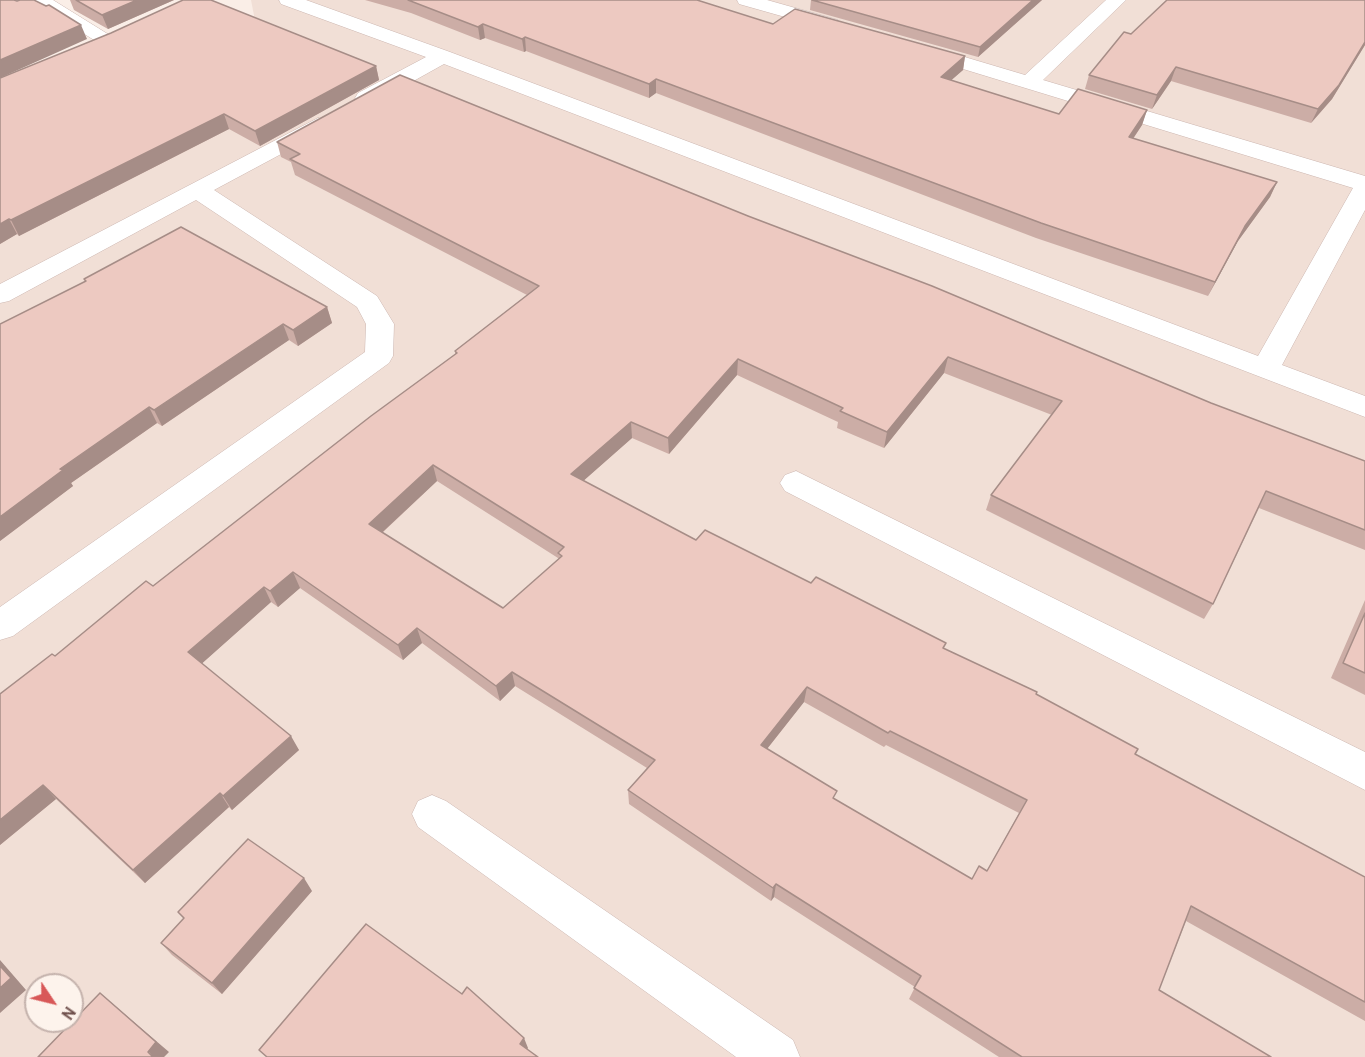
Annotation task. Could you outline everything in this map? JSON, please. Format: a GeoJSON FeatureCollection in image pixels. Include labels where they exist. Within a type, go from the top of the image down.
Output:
{"type":"FeatureCollection","features":[{"type":"Feature","properties":{"kind":"street"},"geometry":{"type":"LineString","coordinates":[[39,0],[109,41]]}},
{"type":"Feature","properties":{"kind":"street"},"geometry":{"type":"LineString","coordinates":[[288,0],[444,56],[1365,407]]}},
{"type":"Feature","properties":{"kind":"street"},"geometry":{"type":"LineString","coordinates":[[746,0],[797,7],[852,30]]}},
{"type":"Feature","properties":{"kind":"street"},"geometry":{"type":"LineString","coordinates":[[1029,81],[1118,0]]}},
{"type":"Feature","properties":{"kind":"street"},"geometry":{"type":"LineString","coordinates":[[88,51],[130,31]]}},
{"type":"Feature","properties":{"kind":"street"},"geometry":{"type":"LineString","coordinates":[[896,43],[1029,81],[1365,186],[1265,369]]}},
{"type":"Feature","properties":{"kind":"street"},"geometry":{"type":"LineString","coordinates":[[0,295],[199,191],[444,56]]}},
{"type":"Feature","properties":{"kind":"street"},"geometry":{"type":"LineString","coordinates":[[0,626],[380,356],[380,324],[367,302],[199,191]]}},
{"type":"Feature","properties":{"kind":"street"},"geometry":{"type":"LineString","coordinates":[[796,483],[1365,772]]}},
{"type":"Feature","properties":{"kind":"street"},"geometry":{"type":"LineString","coordinates":[[432,814],[776,1057]]}},
{"type":"Feature","properties":{"kind":"shaded area"},"geometry":{"type":"Polygon","coordinates":[[[251,0],[1365,0],[1365,1057],[0,1057],[0,154],[258,36],[251,0]]]}},
{"type":"Feature","properties":{"kind":"building"},"geometry":{"type":"Polygon","coordinates":[[[0,0],[34,0],[46,6],[49,5],[81,25],[0,60],[0,0]]]}},
{"type":"Feature","properties":{"kind":"building"},"geometry":{"type":"Polygon","coordinates":[[[76,0],[137,0],[102,15],[76,0]]]}},
{"type":"Feature","properties":{"kind":"building"},"geometry":{"type":"Polygon","coordinates":[[[183,0],[211,0],[376,66],[255,131],[224,114],[0,224],[0,78],[111,33],[183,0]]]}},
{"type":"Feature","properties":{"kind":"building"},"geometry":{"type":"Polygon","coordinates":[[[408,0],[697,0],[773,24],[795,9],[965,56],[941,77],[1059,114],[1078,89],[1147,110],[1129,137],[1277,182],[1245,226],[1215,282],[1041,223],[656,79],[649,84],[525,37],[522,39],[483,24],[478,27],[408,0]]]}},
{"type":"Feature","properties":{"kind":"building"},"geometry":{"type":"Polygon","coordinates":[[[812,0],[1033,0],[980,47],[812,0]]]}},
{"type":"Feature","properties":{"kind":"building"},"geometry":{"type":"Polygon","coordinates":[[[1167,0],[1365,0],[1365,42],[1339,85],[1318,109],[1176,67],[1157,95],[1089,75],[1124,32],[1131,34],[1167,0]]]}},
{"type":"Feature","properties":{"kind":"building"},"geometry":{"type":"Polygon","coordinates":[[[400,75],[748,216],[932,286],[1211,403],[1365,461],[1365,530],[1266,491],[1213,604],[991,495],[1062,401],[948,357],[887,432],[840,411],[843,408],[738,359],[668,438],[631,422],[571,474],[696,540],[705,530],[811,583],[816,577],[946,643],[943,648],[1037,692],[1036,694],[1138,749],[1135,754],[1365,877],[1365,1002],[1191,906],[1159,990],[1271,1057],[1022,1057],[914,988],[921,976],[776,884],[773,888],[628,790],[655,760],[512,672],[496,686],[417,628],[398,645],[293,572],[270,591],[264,587],[188,652],[291,736],[223,796],[220,793],[133,870],[43,785],[0,820],[0,694],[52,654],[55,656],[146,581],[153,586],[371,416],[457,353],[455,351],[539,286],[290,159],[300,154],[277,142],[400,75]],[[433,465],[369,524],[503,608],[562,556],[558,553],[564,547],[433,465]],[[807,687],[761,745],[837,791],[833,798],[972,879],[979,866],[987,871],[1027,800],[890,731],[888,733],[807,687]]]}},
{"type":"Feature","properties":{"kind":"building"},"geometry":{"type":"Polygon","coordinates":[[[181,227],[327,307],[293,330],[283,324],[154,410],[149,407],[60,469],[63,470],[0,517],[0,324],[86,281],[84,279],[181,227]]]}},
{"type":"Feature","properties":{"kind":"building"},"geometry":{"type":"Polygon","coordinates":[[[1365,613],[1365,673],[1343,663],[1365,613]]]}},
{"type":"Feature","properties":{"kind":"building"},"geometry":{"type":"Polygon","coordinates":[[[248,839],[304,878],[212,983],[161,943],[184,918],[178,912],[248,839]]]}},
{"type":"Feature","properties":{"kind":"building"},"geometry":{"type":"Polygon","coordinates":[[[366,924],[462,994],[467,987],[524,1038],[520,1044],[538,1057],[267,1057],[259,1050],[366,924]]]}},
{"type":"Feature","properties":{"kind":"building"},"geometry":{"type":"Polygon","coordinates":[[[0,966],[11,978],[0,988],[0,966]]]}},
{"type":"Feature","properties":{"kind":"building"},"geometry":{"type":"Polygon","coordinates":[[[100,993],[156,1042],[148,1052],[153,1057],[38,1057],[61,1033],[84,1033],[84,1010],[100,993]]]}}]}
